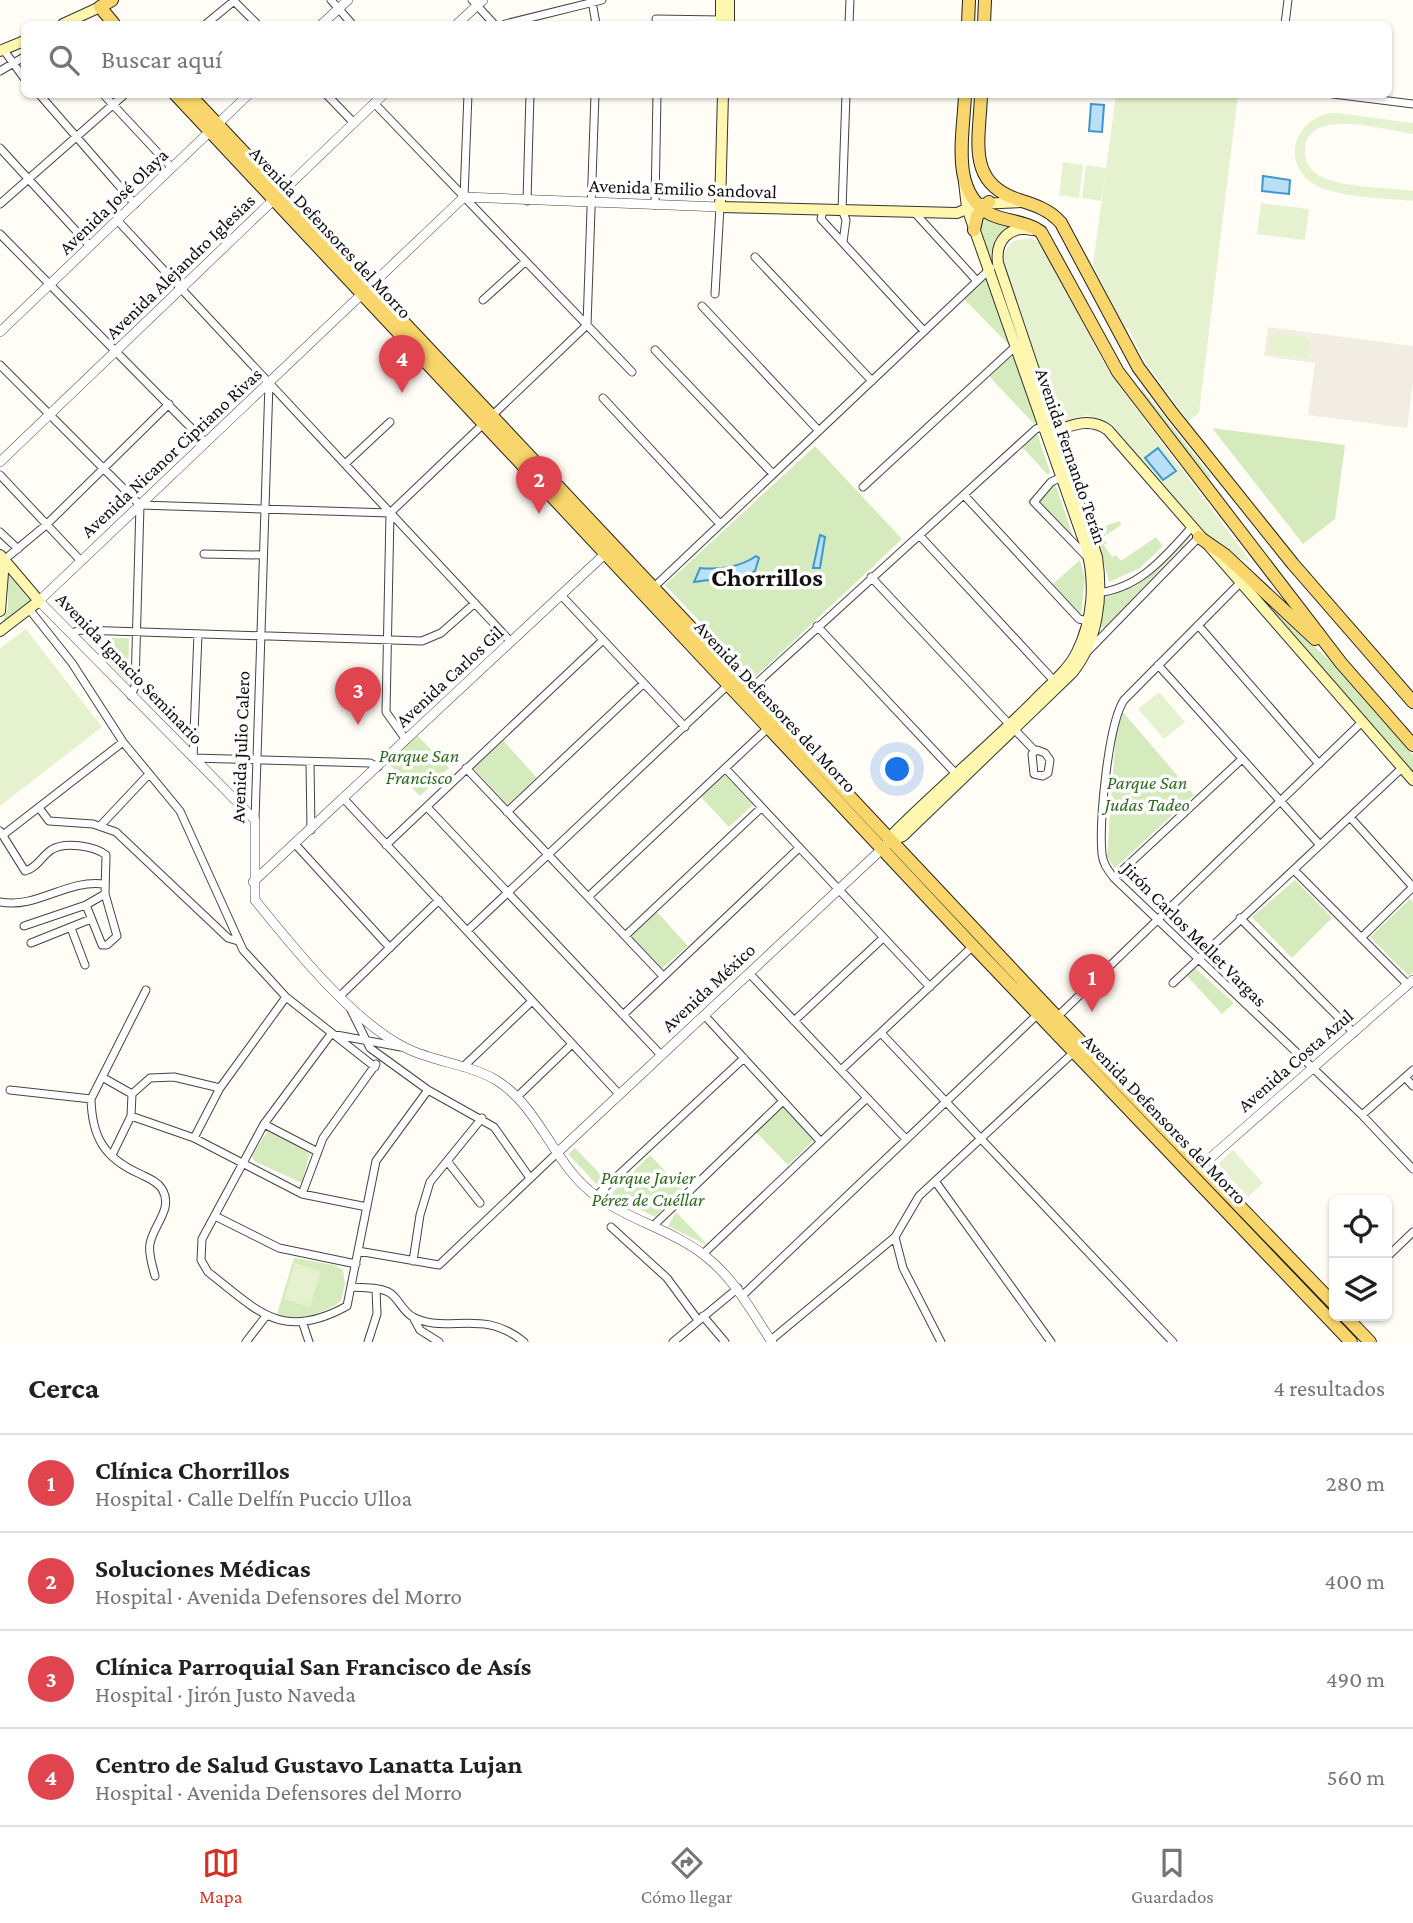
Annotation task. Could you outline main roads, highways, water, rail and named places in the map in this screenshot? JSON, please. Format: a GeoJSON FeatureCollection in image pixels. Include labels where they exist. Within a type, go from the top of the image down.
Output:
{"type":"FeatureCollection","features":[{"type":"Feature","properties":{"kind":"main road"},"geometry":{"type":"LineString","coordinates":[[721,0],[723,21]]}},
{"type":"Feature","properties":{"kind":"main road"},"geometry":{"type":"LineString","coordinates":[[724,21],[730,0]]}},
{"type":"Feature","properties":{"kind":"main road"},"geometry":{"type":"LineString","coordinates":[[968,21],[969,0]]}},
{"type":"Feature","properties":{"kind":"main road"},"geometry":{"type":"LineString","coordinates":[[984,21],[985,0]]}},
{"type":"Feature","properties":{"kind":"main road"},"geometry":{"type":"LineString","coordinates":[[70,21],[106,3]]}},
{"type":"Feature","properties":{"kind":"main road"},"geometry":{"type":"LineString","coordinates":[[106,3],[113,21]]}},
{"type":"Feature","properties":{"kind":"main road"},"geometry":{"type":"LineString","coordinates":[[106,3],[121,21]]}},
{"type":"Feature","properties":{"kind":"main road"},"geometry":{"type":"LineString","coordinates":[[2,50],[21,42]]}},
{"type":"Feature","properties":{"kind":"main road","name":"Avenida Defensores del Morro"},"geometry":{"type":"LineString","coordinates":[[180,98],[214,128],[367,289],[488,419],[606,553],[733,680]]}},
{"type":"Feature","properties":{"kind":"main road","name":"Avenida Defensores del Morro"},"geometry":{"type":"LineString","coordinates":[[192,98],[214,128]]}},
{"type":"Feature","properties":{"kind":"main road","name":"Avenida Emilio Sandoval"},"geometry":{"type":"LineString","coordinates":[[723,98],[720,207],[957,212],[979,205],[1028,202]]}},
{"type":"Feature","properties":{"kind":"main road"},"geometry":{"type":"LineString","coordinates":[[965,98],[964,182],[979,205],[995,216],[1033,226],[1045,237],[1118,372],[1341,663],[1413,745]]}},
{"type":"Feature","properties":{"kind":"main road"},"geometry":{"type":"LineString","coordinates":[[981,98],[982,173],[997,190],[1051,213],[1061,223],[1121,337],[1172,413],[1293,564],[1413,702]]}},
{"type":"Feature","properties":{"kind":"main road"},"geometry":{"type":"LineString","coordinates":[[974,230],[979,205]]}},
{"type":"Feature","properties":{"kind":"main road"},"geometry":{"type":"LineString","coordinates":[[994,268],[998,246],[1009,233],[1025,229],[1045,237]]}},
{"type":"Feature","properties":{"kind":"main road","name":"Avenida Fernando Terán"},"geometry":{"type":"LineString","coordinates":[[887,844],[893,834],[1013,728],[1087,651],[1096,593],[1097,557],[994,268],[974,230]]}},
{"type":"Feature","properties":{"kind":"main road","name":"Avenida Defensores del Morro"},"geometry":{"type":"LineString","coordinates":[[488,419],[654,587],[745,694],[887,844],[973,946],[1038,1014],[1078,1048],[1200,1167],[1329,1299]]}},
{"type":"Feature","properties":{"kind":"main road"},"geometry":{"type":"LineString","coordinates":[[1050,428],[1082,422],[1104,427],[1413,780]]}},
{"type":"Feature","properties":{"kind":"main road","name":"Avenida Fernando Terán"},"geometry":{"type":"LineString","coordinates":[[1050,428],[1062,477],[1090,560],[1096,593],[1077,652],[1057,684]]}},
{"type":"Feature","properties":{"kind":"main road"},"geometry":{"type":"LineString","coordinates":[[1195,532],[1225,555],[1341,663]]}},
{"type":"Feature","properties":{"kind":"main road"},"geometry":{"type":"LineString","coordinates":[[0,611],[2,558]]}},
{"type":"Feature","properties":{"kind":"main road","name":"Avenida Nicanor Cipriano Rivas"},"geometry":{"type":"LineString","coordinates":[[0,631],[39,601],[2,558]]}},
{"type":"Feature","properties":{"kind":"main road","name":"Avenida Defensores del Morro"},"geometry":{"type":"LineString","coordinates":[[745,694],[769,727],[1057,1017],[1078,1048],[1351,1342]]}},
{"type":"Feature","properties":{"kind":"main road"},"geometry":{"type":"LineString","coordinates":[[1350,1321],[1370,1342]]}},
{"type":"Feature","properties":{"kind":"water"},"geometry":{"type":"Polygon","coordinates":[[[1091,104],[1104,105],[1102,132],[1089,131],[1091,104]]]}},
{"type":"Feature","properties":{"kind":"water"},"geometry":{"type":"Polygon","coordinates":[[[1263,176],[1290,180],[1289,194],[1262,191],[1263,176]]]}},
{"type":"Feature","properties":{"kind":"water"},"geometry":{"type":"Polygon","coordinates":[[[1158,448],[1176,471],[1163,480],[1145,458],[1158,448]]]}},
{"type":"Feature","properties":{"kind":"water"},"geometry":{"type":"Polygon","coordinates":[[[820,535],[825,537],[820,568],[813,568],[820,535]]]}},
{"type":"Feature","properties":{"kind":"water"},"geometry":{"type":"Polygon","coordinates":[[[756,556],[759,558],[755,571],[724,588],[708,580],[694,582],[700,568],[729,567],[756,556]]]}},
{"type":"Feature","properties":{"kind":"place","name":"Centro de Salud Gustavo Lanatta Lujan"},"geometry":{"type":"Point","coordinates":[402,393]}},
{"type":"Feature","properties":{"kind":"place","name":"Soluciones Médicas"},"geometry":{"type":"Point","coordinates":[539,514]}},
{"type":"Feature","properties":{"kind":"place","name":"Clínica Parroquial San Francisco de Asís"},"geometry":{"type":"Point","coordinates":[358,725]}},
{"type":"Feature","properties":{"kind":"place","name":"Clínica Chorrillos"},"geometry":{"type":"Point","coordinates":[1092,1012]}},
{"type":"Feature","properties":{"kind":"district","name":"Chorrillos"},"geometry":{"type":"Point","coordinates":[767,577]}},
{"type":"Feature","properties":{"kind":"park label","name":"Parque San Francisco"},"geometry":{"type":"Point","coordinates":[419,766]}},
{"type":"Feature","properties":{"kind":"park label","name":"Parque San Judas Tadeo"},"geometry":{"type":"Point","coordinates":[1147,793]}},
{"type":"Feature","properties":{"kind":"park label","name":"Parque Javier Pérez de Cuéllar"},"geometry":{"type":"Point","coordinates":[648,1188]}}]}
